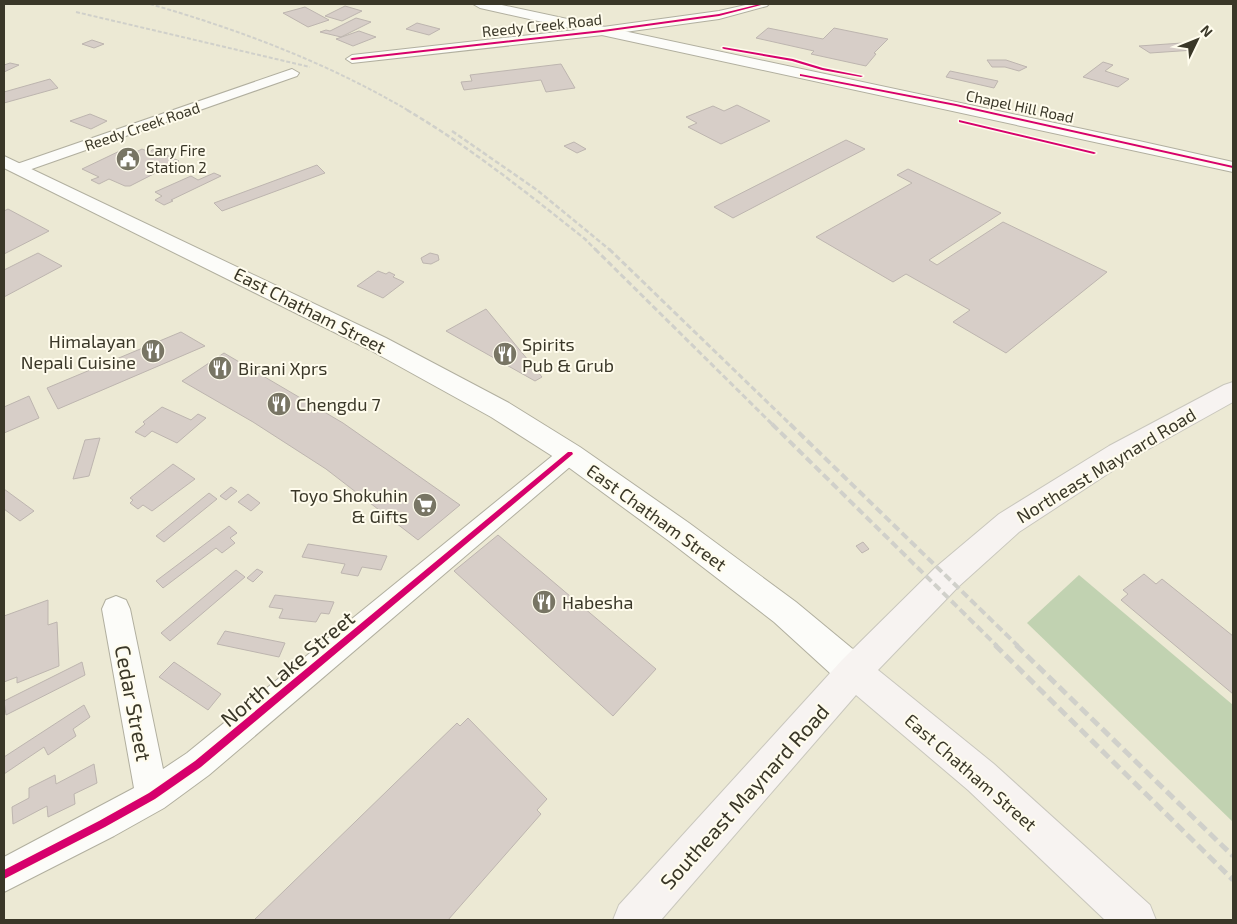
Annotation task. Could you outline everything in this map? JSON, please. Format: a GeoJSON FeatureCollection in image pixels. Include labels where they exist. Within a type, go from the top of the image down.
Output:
{"type":"FeatureCollection","features":[{"type":"Feature","properties":{"kind":"main road","name":"Chapel Hill Road"},"geometry":{"type":"LineString","coordinates":[[480,4],[801,75],[956,105],[1233,167]]}},
{"type":"Feature","properties":{"kind":"main road","name":"Chapel Hill Road"},"geometry":{"type":"LineString","coordinates":[[801,75],[998,131],[1233,185]]}},
{"type":"Feature","properties":{"kind":"main road","name":"East Chatham Street"},"geometry":{"type":"LineString","coordinates":[[12,164],[378,344],[464,389],[570,454],[679,532],[785,612],[981,777],[1134,920]]}},
{"type":"Feature","properties":{"kind":"main road","name":"Northeast Maynard Road"},"geometry":{"type":"LineString","coordinates":[[854,672],[942,582],[1009,523],[1119,453],[1233,390]]}},
{"type":"Feature","properties":{"kind":"main road","name":"Southeast Maynard Road"},"geometry":{"type":"LineString","coordinates":[[634,920],[854,672]]}},
{"type":"Feature","properties":{"kind":"street","name":"Reedy Creek Road"},"geometry":{"type":"LineString","coordinates":[[352,59],[603,31],[733,12],[762,4]]}},
{"type":"Feature","properties":{"kind":"street","name":"Reedy Creek Road"},"geometry":{"type":"LineString","coordinates":[[530,39],[546,28],[534,16]]}},
{"type":"Feature","properties":{"kind":"street","name":"Reedy Creek Road"},"geometry":{"type":"LineString","coordinates":[[677,21],[659,29],[658,36],[670,43],[692,51]]}},
{"type":"Feature","properties":{"kind":"street","name":"Reedy Creek Road"},"geometry":{"type":"LineString","coordinates":[[12,164],[292,74]]}},
{"type":"Feature","properties":{"kind":"street","name":"North Lake Street"},"geometry":{"type":"LineString","coordinates":[[4,875],[152,796],[198,764],[570,454]]}},
{"type":"Feature","properties":{"kind":"street","name":"Cedar Street"},"geometry":{"type":"LineString","coordinates":[[116,610],[152,796]]}},
{"type":"Feature","properties":{"kind":"green space"},"geometry":{"type":"Polygon","coordinates":[[[1079,575],[1233,705],[1233,822],[1027,623],[1079,575]]]}},
{"type":"Feature","properties":{"kind":"building"},"geometry":{"type":"Polygon","coordinates":[[[345,6],[362,11],[342,21],[325,16],[345,6]]]}},
{"type":"Feature","properties":{"kind":"building"},"geometry":{"type":"Polygon","coordinates":[[[305,7],[329,20],[308,27],[283,13],[305,7]]]}},
{"type":"Feature","properties":{"kind":"building"},"geometry":{"type":"Polygon","coordinates":[[[356,18],[371,22],[341,37],[320,32],[330,31],[356,18]]]}},
{"type":"Feature","properties":{"kind":"building"},"geometry":{"type":"Polygon","coordinates":[[[417,23],[440,29],[429,35],[406,29],[417,23]]]}},
{"type":"Feature","properties":{"kind":"building"},"geometry":{"type":"Polygon","coordinates":[[[768,28],[823,39],[834,28],[888,39],[874,53],[876,54],[866,66],[811,54],[814,51],[756,38],[768,28]]]}},
{"type":"Feature","properties":{"kind":"building"},"geometry":{"type":"Polygon","coordinates":[[[359,31],[376,37],[353,46],[336,39],[359,31]]]}},
{"type":"Feature","properties":{"kind":"building"},"geometry":{"type":"Polygon","coordinates":[[[92,40],[104,44],[94,48],[82,44],[92,40]]]}},
{"type":"Feature","properties":{"kind":"building"},"geometry":{"type":"Polygon","coordinates":[[[1182,43],[1194,50],[1150,53],[1139,46],[1182,43]]]}},
{"type":"Feature","properties":{"kind":"building"},"geometry":{"type":"Polygon","coordinates":[[[987,60],[1006,60],[1027,67],[1019,71],[1005,67],[992,67],[987,60]]]}},
{"type":"Feature","properties":{"kind":"building"},"geometry":{"type":"Polygon","coordinates":[[[1103,62],[1113,65],[1105,71],[1129,79],[1118,87],[1083,77],[1103,62]]]}},
{"type":"Feature","properties":{"kind":"building"},"geometry":{"type":"Polygon","coordinates":[[[10,63],[19,65],[4,72],[4,65],[10,63]]]}},
{"type":"Feature","properties":{"kind":"building"},"geometry":{"type":"Polygon","coordinates":[[[561,64],[575,88],[546,92],[541,80],[464,90],[461,82],[472,81],[470,75],[561,64]]]}},
{"type":"Feature","properties":{"kind":"building"},"geometry":{"type":"Polygon","coordinates":[[[950,71],[998,81],[994,88],[946,77],[950,71]]]}},
{"type":"Feature","properties":{"kind":"building"},"geometry":{"type":"Polygon","coordinates":[[[50,79],[58,88],[4,103],[4,92],[50,79]]]}},
{"type":"Feature","properties":{"kind":"building"},"geometry":{"type":"Polygon","coordinates":[[[737,105],[770,121],[721,144],[688,127],[697,123],[686,117],[713,106],[724,111],[737,105]]]}},
{"type":"Feature","properties":{"kind":"building"},"geometry":{"type":"Polygon","coordinates":[[[90,114],[107,121],[91,129],[70,121],[90,114]]]}},
{"type":"Feature","properties":{"kind":"building"},"geometry":{"type":"Polygon","coordinates":[[[846,140],[865,149],[733,218],[714,207],[846,140]]]}},
{"type":"Feature","properties":{"kind":"building"},"geometry":{"type":"Polygon","coordinates":[[[574,142],[586,149],[577,153],[564,146],[574,142]]]}},
{"type":"Feature","properties":{"kind":"building"},"geometry":{"type":"Polygon","coordinates":[[[126,148],[136,152],[142,149],[149,152],[154,149],[179,161],[130,186],[125,186],[109,179],[99,184],[91,180],[99,177],[82,169],[126,148]]]}},
{"type":"Feature","properties":{"kind":"building"},"geometry":{"type":"Polygon","coordinates":[[[317,165],[325,173],[222,211],[214,203],[317,165]]]}},
{"type":"Feature","properties":{"kind":"building"},"geometry":{"type":"Polygon","coordinates":[[[908,169],[1001,213],[929,260],[937,265],[1003,222],[1107,272],[1006,353],[953,322],[970,310],[906,274],[893,282],[816,237],[912,183],[897,175],[908,169]]]}},
{"type":"Feature","properties":{"kind":"building"},"geometry":{"type":"Polygon","coordinates":[[[214,173],[221,176],[171,200],[173,201],[164,205],[155,200],[162,196],[155,192],[191,176],[198,180],[214,173]]]}},
{"type":"Feature","properties":{"kind":"building"},"geometry":{"type":"Polygon","coordinates":[[[8,209],[49,231],[4,254],[4,211],[8,209]]]}},
{"type":"Feature","properties":{"kind":"building"},"geometry":{"type":"Polygon","coordinates":[[[38,253],[62,266],[4,297],[4,270],[38,253]]]}},
{"type":"Feature","properties":{"kind":"building"},"geometry":{"type":"Polygon","coordinates":[[[430,253],[438,255],[439,260],[431,264],[423,263],[421,258],[430,253]]]}},
{"type":"Feature","properties":{"kind":"building"},"geometry":{"type":"Polygon","coordinates":[[[378,271],[386,274],[389,272],[395,275],[393,277],[404,282],[383,298],[357,286],[378,271]]]}},
{"type":"Feature","properties":{"kind":"building","name":"Spirits Pub & Grub"},"geometry":{"type":"Polygon","coordinates":[[[486,309],[542,377],[535,381],[446,331],[486,309]]]}},
{"type":"Feature","properties":{"kind":"building"},"geometry":{"type":"Polygon","coordinates":[[[181,332],[205,346],[58,409],[47,388],[181,332]]]}},
{"type":"Feature","properties":{"kind":"building"},"geometry":{"type":"Polygon","coordinates":[[[224,353],[343,423],[460,505],[418,540],[326,469],[253,422],[182,381],[224,353]]]}},
{"type":"Feature","properties":{"kind":"building"},"geometry":{"type":"Polygon","coordinates":[[[29,396],[39,418],[4,433],[4,407],[29,396]]]}},
{"type":"Feature","properties":{"kind":"building"},"geometry":{"type":"Polygon","coordinates":[[[162,407],[191,420],[198,414],[206,418],[177,443],[152,431],[145,437],[135,432],[145,424],[143,422],[162,407]]]}},
{"type":"Feature","properties":{"kind":"building"},"geometry":{"type":"Polygon","coordinates":[[[100,438],[89,476],[73,479],[85,440],[100,438]]]}},
{"type":"Feature","properties":{"kind":"building"},"geometry":{"type":"Polygon","coordinates":[[[173,464],[195,479],[152,511],[143,505],[138,509],[130,503],[133,500],[130,498],[173,464]]]}},
{"type":"Feature","properties":{"kind":"building"},"geometry":{"type":"Polygon","coordinates":[[[231,487],[237,491],[226,500],[220,496],[231,487]]]}},
{"type":"Feature","properties":{"kind":"building"},"geometry":{"type":"Polygon","coordinates":[[[4,489],[34,511],[20,521],[4,509],[4,489]]]}},
{"type":"Feature","properties":{"kind":"building"},"geometry":{"type":"Polygon","coordinates":[[[209,493],[217,499],[164,542],[156,536],[209,493]]]}},
{"type":"Feature","properties":{"kind":"building"},"geometry":{"type":"Polygon","coordinates":[[[248,494],[260,503],[251,511],[238,502],[248,494]]]}},
{"type":"Feature","properties":{"kind":"building"},"geometry":{"type":"Polygon","coordinates":[[[229,526],[237,533],[230,538],[235,543],[222,553],[216,548],[163,588],[156,581],[229,526]]]}},
{"type":"Feature","properties":{"kind":"building"},"geometry":{"type":"Polygon","coordinates":[[[498,535],[656,669],[613,716],[454,571],[498,535]]]}},
{"type":"Feature","properties":{"kind":"building"},"geometry":{"type":"Polygon","coordinates":[[[863,542],[869,549],[862,553],[856,546],[863,542]]]}},
{"type":"Feature","properties":{"kind":"building"},"geometry":{"type":"Polygon","coordinates":[[[308,544],[387,556],[381,570],[362,567],[358,576],[341,573],[345,564],[302,557],[308,544]]]}},
{"type":"Feature","properties":{"kind":"building"},"geometry":{"type":"Polygon","coordinates":[[[257,569],[263,572],[253,582],[247,578],[257,569]]]}},
{"type":"Feature","properties":{"kind":"building"},"geometry":{"type":"Polygon","coordinates":[[[236,570],[245,577],[170,641],[161,633],[236,570]]]}},
{"type":"Feature","properties":{"kind":"building"},"geometry":{"type":"Polygon","coordinates":[[[1144,574],[1156,584],[1162,579],[1233,636],[1233,694],[1121,600],[1128,594],[1123,590],[1144,574]]]}},
{"type":"Feature","properties":{"kind":"building"},"geometry":{"type":"Polygon","coordinates":[[[275,595],[334,602],[329,614],[321,613],[316,622],[279,618],[283,609],[269,607],[275,595]]]}},
{"type":"Feature","properties":{"kind":"building"},"geometry":{"type":"Polygon","coordinates":[[[48,600],[48,625],[57,622],[59,666],[17,683],[17,677],[4,682],[4,616],[48,600]]]}},
{"type":"Feature","properties":{"kind":"building"},"geometry":{"type":"Polygon","coordinates":[[[225,631],[285,643],[279,657],[217,644],[225,631]]]}},
{"type":"Feature","properties":{"kind":"building"},"geometry":{"type":"Polygon","coordinates":[[[82,662],[85,675],[6,715],[4,701],[82,662]]]}},
{"type":"Feature","properties":{"kind":"building"},"geometry":{"type":"Polygon","coordinates":[[[174,662],[221,694],[208,710],[159,677],[174,662]]]}},
{"type":"Feature","properties":{"kind":"building"},"geometry":{"type":"Polygon","coordinates":[[[84,705],[90,717],[73,729],[76,736],[48,755],[44,747],[4,774],[4,757],[84,705]]]}},
{"type":"Feature","properties":{"kind":"building"},"geometry":{"type":"Polygon","coordinates":[[[468,718],[547,799],[537,810],[541,814],[448,920],[254,920],[457,723],[460,726],[468,718]]]}},
{"type":"Feature","properties":{"kind":"building"},"geometry":{"type":"Polygon","coordinates":[[[94,764],[97,783],[74,794],[75,804],[48,817],[47,806],[13,824],[12,807],[29,798],[29,788],[55,775],[56,784],[94,764]]]}},
{"type":"Feature","properties":{"kind":"railway"},"geometry":{"type":"LineString","coordinates":[[150,4],[217,25],[283,49],[347,78],[409,111]]}},
{"type":"Feature","properties":{"kind":"railway"},"geometry":{"type":"LineString","coordinates":[[76,12],[310,67]]}},
{"type":"Feature","properties":{"kind":"railway"},"geometry":{"type":"LineString","coordinates":[[407,110],[453,139],[498,171],[585,239],[595,249]]}},
{"type":"Feature","properties":{"kind":"railway"},"geometry":{"type":"LineString","coordinates":[[452,131],[537,190],[610,250]]}},
{"type":"Feature","properties":{"kind":"railway"},"geometry":{"type":"LineString","coordinates":[[595,249],[773,425]]}},
{"type":"Feature","properties":{"kind":"railway"},"geometry":{"type":"LineString","coordinates":[[609,249],[791,425]]}},
{"type":"Feature","properties":{"kind":"railway"},"geometry":{"type":"LineString","coordinates":[[772,424],[997,646]]}},
{"type":"Feature","properties":{"kind":"railway"},"geometry":{"type":"LineString","coordinates":[[790,424],[1018,646]]}},
{"type":"Feature","properties":{"kind":"railway"},"geometry":{"type":"LineString","coordinates":[[995,645],[1233,880]]}},
{"type":"Feature","properties":{"kind":"railway"},"geometry":{"type":"LineString","coordinates":[[1016,645],[1233,856]]}},
{"type":"Feature","properties":{"kind":"cycle path"},"geometry":{"type":"LineString","coordinates":[[352,59],[603,31],[719,15],[763,4]]}},
{"type":"Feature","properties":{"kind":"cycle path"},"geometry":{"type":"LineString","coordinates":[[724,48],[793,60],[822,69],[861,76]]}},
{"type":"Feature","properties":{"kind":"cycle path"},"geometry":{"type":"LineString","coordinates":[[801,75],[956,105],[1233,167]]}},
{"type":"Feature","properties":{"kind":"cycle path"},"geometry":{"type":"LineString","coordinates":[[960,121],[1094,153]]}},
{"type":"Feature","properties":{"kind":"cycle path"},"geometry":{"type":"LineString","coordinates":[[4,875],[152,796],[198,764],[570,454]]}},
{"type":"Feature","properties":{"kind":"place","name":"Cary Fire Station 2"},"geometry":{"type":"Point","coordinates":[128,159]}},
{"type":"Feature","properties":{"kind":"place","name":"Himalayan Nepali Cuisine"},"geometry":{"type":"Point","coordinates":[153,351]}},
{"type":"Feature","properties":{"kind":"place","name":"Spirits Pub & Grub"},"geometry":{"type":"Point","coordinates":[505,354]}},
{"type":"Feature","properties":{"kind":"place","name":"Birani Xprs"},"geometry":{"type":"Point","coordinates":[220,368]}},
{"type":"Feature","properties":{"kind":"place","name":"Chengdu 7"},"geometry":{"type":"Point","coordinates":[279,404]}},
{"type":"Feature","properties":{"kind":"place","name":"Toyo Shokuhin & Gifts"},"geometry":{"type":"Point","coordinates":[425,505]}},
{"type":"Feature","properties":{"kind":"place","name":"Habesha"},"geometry":{"type":"Point","coordinates":[544,602]}}]}
